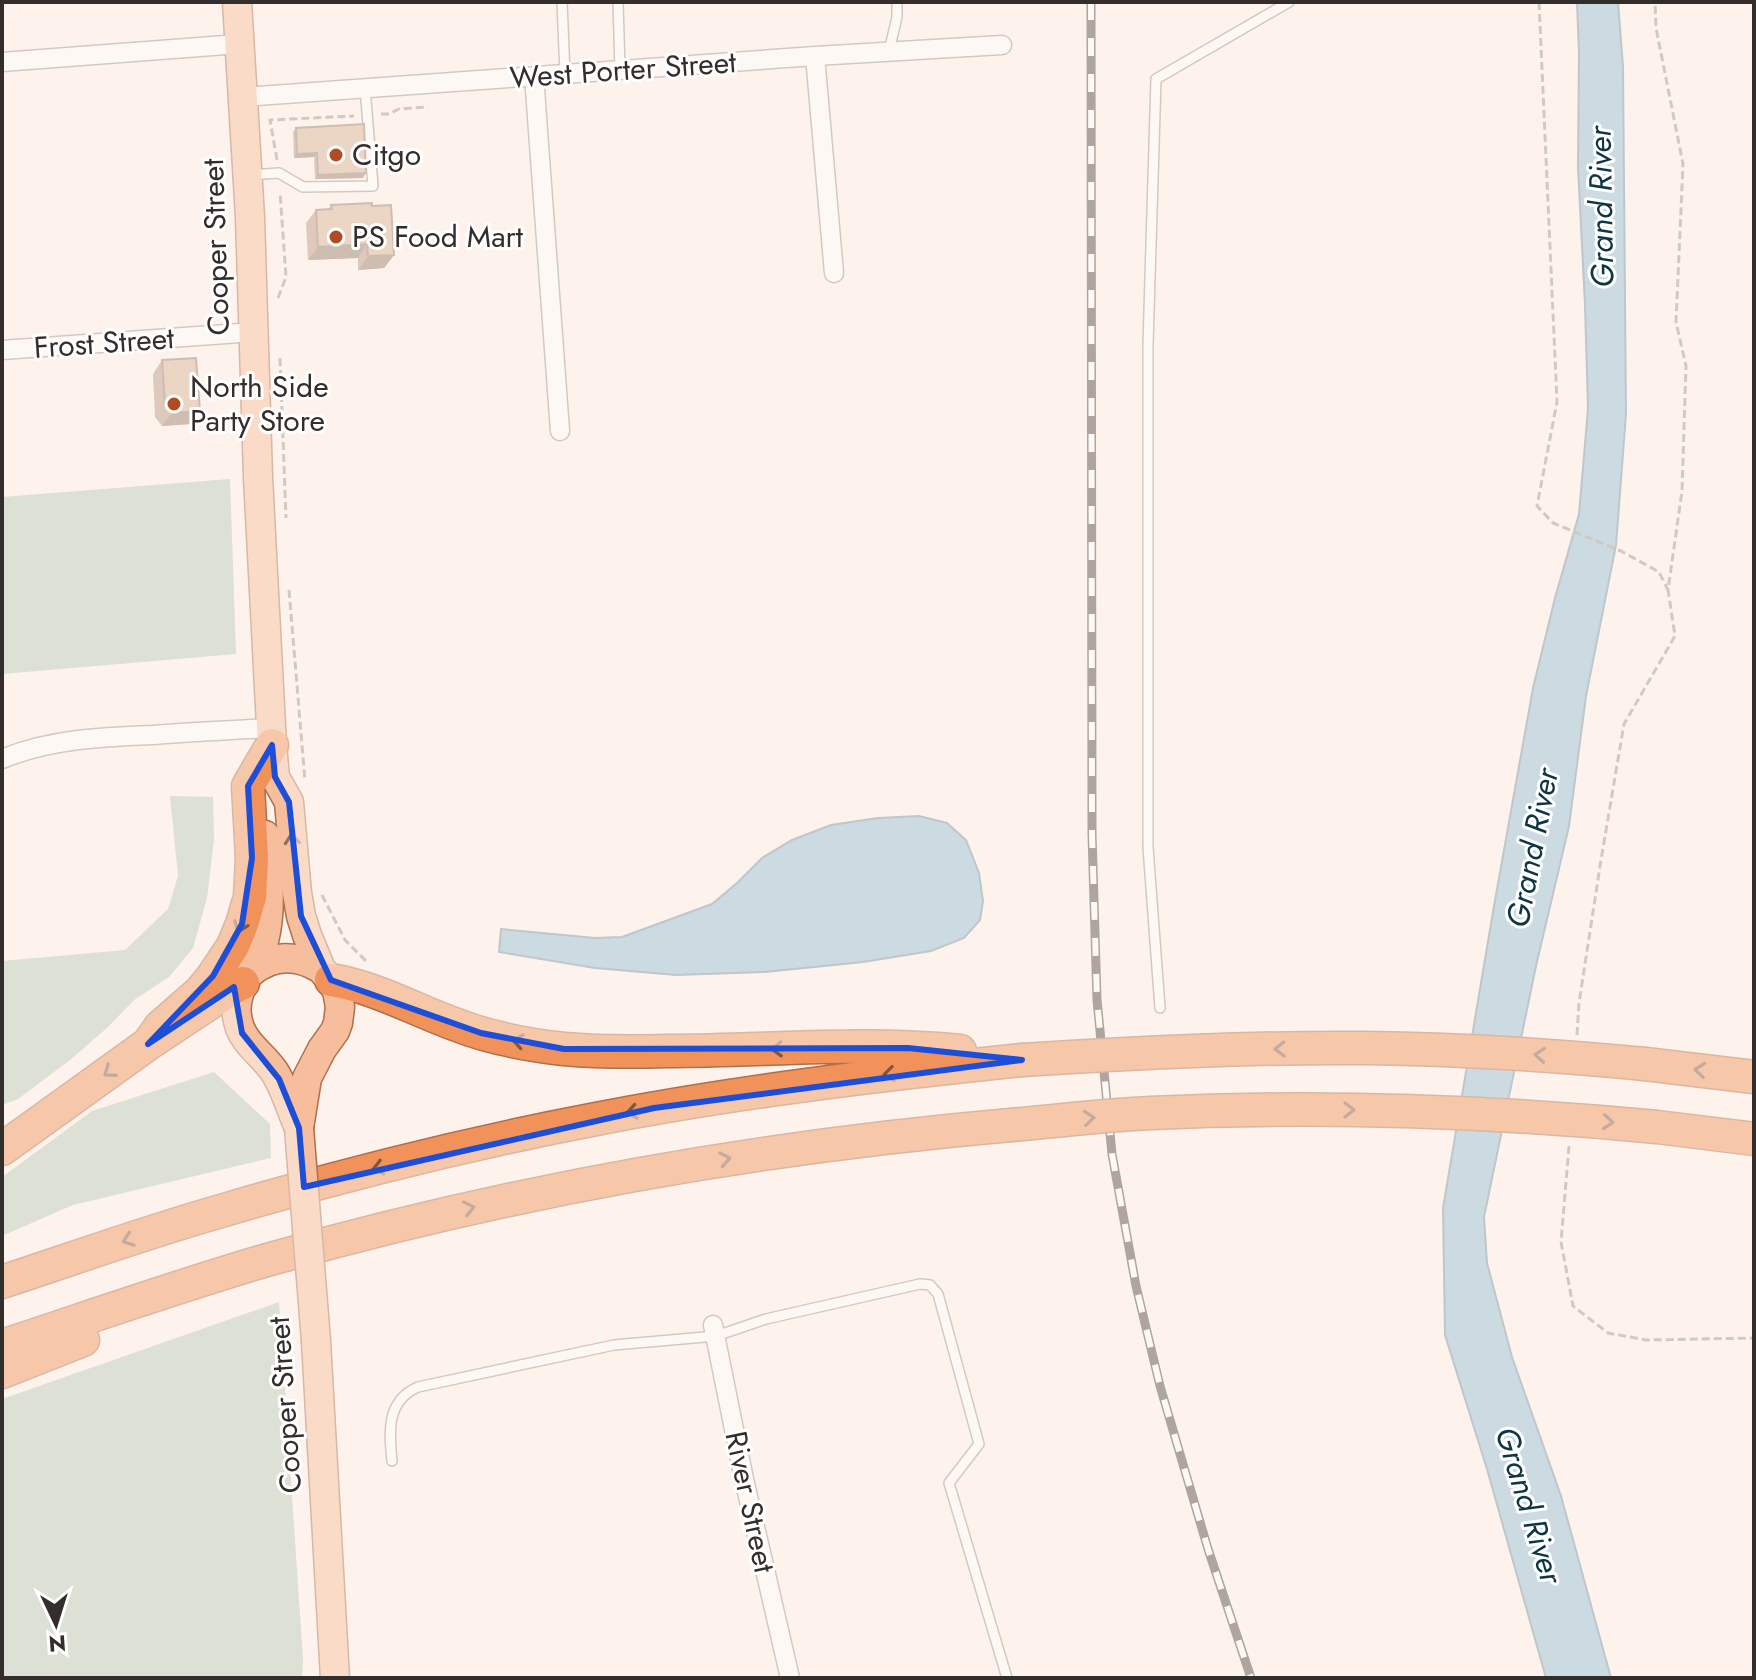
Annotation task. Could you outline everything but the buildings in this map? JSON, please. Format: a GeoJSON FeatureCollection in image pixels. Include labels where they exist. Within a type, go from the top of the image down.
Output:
{"type":"FeatureCollection","features":[{"type":"Feature","properties":{"kind":"highway"},"geometry":{"type":"LineString","coordinates":[[148,1044],[160,1027],[200,992],[213,976],[233,946],[242,924],[250,897],[252,858],[248,786],[271,736]]}},
{"type":"Feature","properties":{"kind":"highway"},"geometry":{"type":"LineString","coordinates":[[326,974],[469,1029],[500,1038],[564,1049],[666,1051],[895,1047],[943,1049],[1022,1060]]}},
{"type":"Feature","properties":{"kind":"highway"},"geometry":{"type":"LineString","coordinates":[[2,1149],[148,1044],[247,978]]}},
{"type":"Feature","properties":{"kind":"highway"},"geometry":{"type":"LineString","coordinates":[[2,1282],[220,1211],[398,1163],[591,1120],[722,1097],[901,1072],[1022,1060],[1194,1051],[1365,1048],[1522,1054],[1754,1077]]}},
{"type":"Feature","properties":{"kind":"highway"},"geometry":{"type":"LineString","coordinates":[[2,1346],[190,1283],[425,1219],[577,1184],[744,1155],[919,1133],[1147,1113],[1289,1109],[1426,1111],[1581,1120],[1754,1139]]}},
{"type":"Feature","properties":{"kind":"highway"},"geometry":{"type":"LineString","coordinates":[[2,1372],[340,1241]]}},
{"type":"Feature","properties":{"kind":"main road","name":"Cooper Street"},"geometry":{"type":"LineString","coordinates":[[237,2],[248,175],[258,477],[275,777],[289,802],[297,893],[307,935],[339,998],[340,1015],[332,1036],[307,1078],[299,1128],[316,1341],[335,1678]]}},
{"type":"Feature","properties":{"kind":"main road","name":"Cooper Street"},"geometry":{"type":"LineString","coordinates":[[275,777],[263,801],[268,915],[264,940],[237,998],[237,1019],[245,1039],[279,1079],[299,1128]]}},
{"type":"Feature","properties":{"kind":"main road"},"geometry":{"type":"LineString","coordinates":[[247,978],[262,964],[286,957],[302,959],[326,974]]}},
{"type":"Feature","properties":{"kind":"main road"},"geometry":{"type":"LineString","coordinates":[[258,1052],[276,1060],[292,1061],[307,1058],[322,1049]]}},
{"type":"Feature","properties":{"kind":"street"},"geometry":{"type":"LineString","coordinates":[[2,62],[239,44]]}},
{"type":"Feature","properties":{"kind":"street","name":"West Porter Street"},"geometry":{"type":"LineString","coordinates":[[243,97],[1002,45]]}},
{"type":"Feature","properties":{"kind":"street"},"geometry":{"type":"LineString","coordinates":[[815,56],[834,273]]}},
{"type":"Feature","properties":{"kind":"street"},"geometry":{"type":"LineString","coordinates":[[534,76],[560,431]]}},
{"type":"Feature","properties":{"kind":"street","name":"Frost Street"},"geometry":{"type":"LineString","coordinates":[[2,350],[254,332]]}},
{"type":"Feature","properties":{"kind":"street"},"geometry":{"type":"LineString","coordinates":[[2,759],[38,746],[98,738],[271,736]]}},
{"type":"Feature","properties":{"kind":"street","name":"River Street"},"geometry":{"type":"LineString","coordinates":[[714,1331],[790,1678]]}},
{"type":"Feature","properties":{"kind":"lane"},"geometry":{"type":"LineString","coordinates":[[562,2],[565,74]]}},
{"type":"Feature","properties":{"kind":"lane"},"geometry":{"type":"LineString","coordinates":[[618,2],[620,70]]}},
{"type":"Feature","properties":{"kind":"lane"},"geometry":{"type":"LineString","coordinates":[[889,51],[897,17],[897,2]]}},
{"type":"Feature","properties":{"kind":"lane"},"geometry":{"type":"LineString","coordinates":[[1160,1008],[1148,847],[1148,345],[1156,79],[1289,2]]}},
{"type":"Feature","properties":{"kind":"lane"},"geometry":{"type":"LineString","coordinates":[[248,175],[279,173],[303,187],[373,186],[365,88]]}},
{"type":"Feature","properties":{"kind":"lane"},"geometry":{"type":"LineString","coordinates":[[392,1461],[391,1416],[399,1401],[418,1387],[614,1345],[714,1331],[920,1284],[930,1285],[938,1294],[979,1444],[949,1483],[1007,1678]]}},
{"type":"Feature","properties":{"kind":"path"},"geometry":{"type":"LineString","coordinates":[[1539,2],[1557,402],[1537,506],[1553,523],[1621,551],[1659,572],[1668,590]]}},
{"type":"Feature","properties":{"kind":"path"},"geometry":{"type":"LineString","coordinates":[[1577,1035],[1579,1003],[1624,724],[1675,636],[1668,590],[1683,475],[1686,366],[1676,322],[1683,164],[1656,28],[1655,2]]}},
{"type":"Feature","properties":{"kind":"path"},"geometry":{"type":"LineString","coordinates":[[278,296],[286,277],[279,173],[270,120],[389,114],[399,109],[428,107]]}},
{"type":"Feature","properties":{"kind":"path"},"geometry":{"type":"LineString","coordinates":[[280,359],[286,532]]}},
{"type":"Feature","properties":{"kind":"path"},"geometry":{"type":"LineString","coordinates":[[288,579],[305,781]]}},
{"type":"Feature","properties":{"kind":"path"},"geometry":{"type":"LineString","coordinates":[[319,885],[345,940],[371,968],[367,989]]}},
{"type":"Feature","properties":{"kind":"path"},"geometry":{"type":"LineString","coordinates":[[1569,1146],[1561,1242],[1573,1306],[1608,1333],[1646,1340],[1754,1338]]}},
{"type":"Feature","properties":{"kind":"highlighted area"},"geometry":{"type":"Polygon","coordinates":[[[272,745],[275,777],[289,802],[301,916],[331,980],[481,1033],[564,1049],[908,1048],[1022,1060],[654,1108],[304,1187],[299,1128],[279,1079],[242,1033],[234,987],[148,1044],[213,976],[242,924],[252,858],[248,786],[272,745]]]}},
{"type":"Feature","properties":{"kind":"green space"},"geometry":{"type":"Polygon","coordinates":[[[230,479],[236,654],[2,674],[2,497],[230,479]]]}},
{"type":"Feature","properties":{"kind":"green space"},"geometry":{"type":"Polygon","coordinates":[[[170,796],[213,797],[214,840],[207,898],[193,948],[169,977],[134,1000],[70,1060],[18,1099],[2,1105],[2,961],[125,950],[168,909],[178,876],[170,796]]]}},
{"type":"Feature","properties":{"kind":"green space"},"geometry":{"type":"Polygon","coordinates":[[[214,1072],[270,1124],[271,1158],[73,1205],[2,1236],[2,1177],[92,1111],[214,1072]]]}},
{"type":"Feature","properties":{"kind":"green space"},"geometry":{"type":"Polygon","coordinates":[[[279,1302],[302,1678],[2,1678],[2,1399],[279,1302]]]}},
{"type":"Feature","properties":{"kind":"water","name":"Grand River"},"geometry":{"type":"Polygon","coordinates":[[[1577,2],[1618,2],[1623,67],[1626,414],[1616,545],[1586,696],[1569,826],[1536,966],[1484,1217],[1487,1263],[1512,1357],[1561,1496],[1611,1678],[1546,1678],[1487,1469],[1445,1335],[1443,1208],[1533,688],[1579,514],[1588,409],[1578,167],[1577,2]]]}},
{"type":"Feature","properties":{"kind":"water"},"geometry":{"type":"Polygon","coordinates":[[[919,816],[947,823],[966,840],[979,873],[983,901],[980,920],[964,938],[931,951],[765,972],[676,975],[595,968],[499,952],[501,929],[595,938],[622,937],[712,904],[762,858],[792,840],[831,825],[919,816]]]}},
{"type":"Feature","properties":{"kind":"railway"},"geometry":{"type":"LineString","coordinates":[[1091,2],[1092,834],[1097,1000],[1112,1154],[1136,1286],[1160,1386],[1208,1549],[1251,1678]]}},
{"type":"Feature","properties":{"kind":"place","name":"Citgo"},"geometry":{"type":"Point","coordinates":[336,155]}},
{"type":"Feature","properties":{"kind":"place","name":"PS Food Mart"},"geometry":{"type":"Point","coordinates":[336,237]}},
{"type":"Feature","properties":{"kind":"place","name":"North Side Party Store"},"geometry":{"type":"Point","coordinates":[174,404]}}]}
